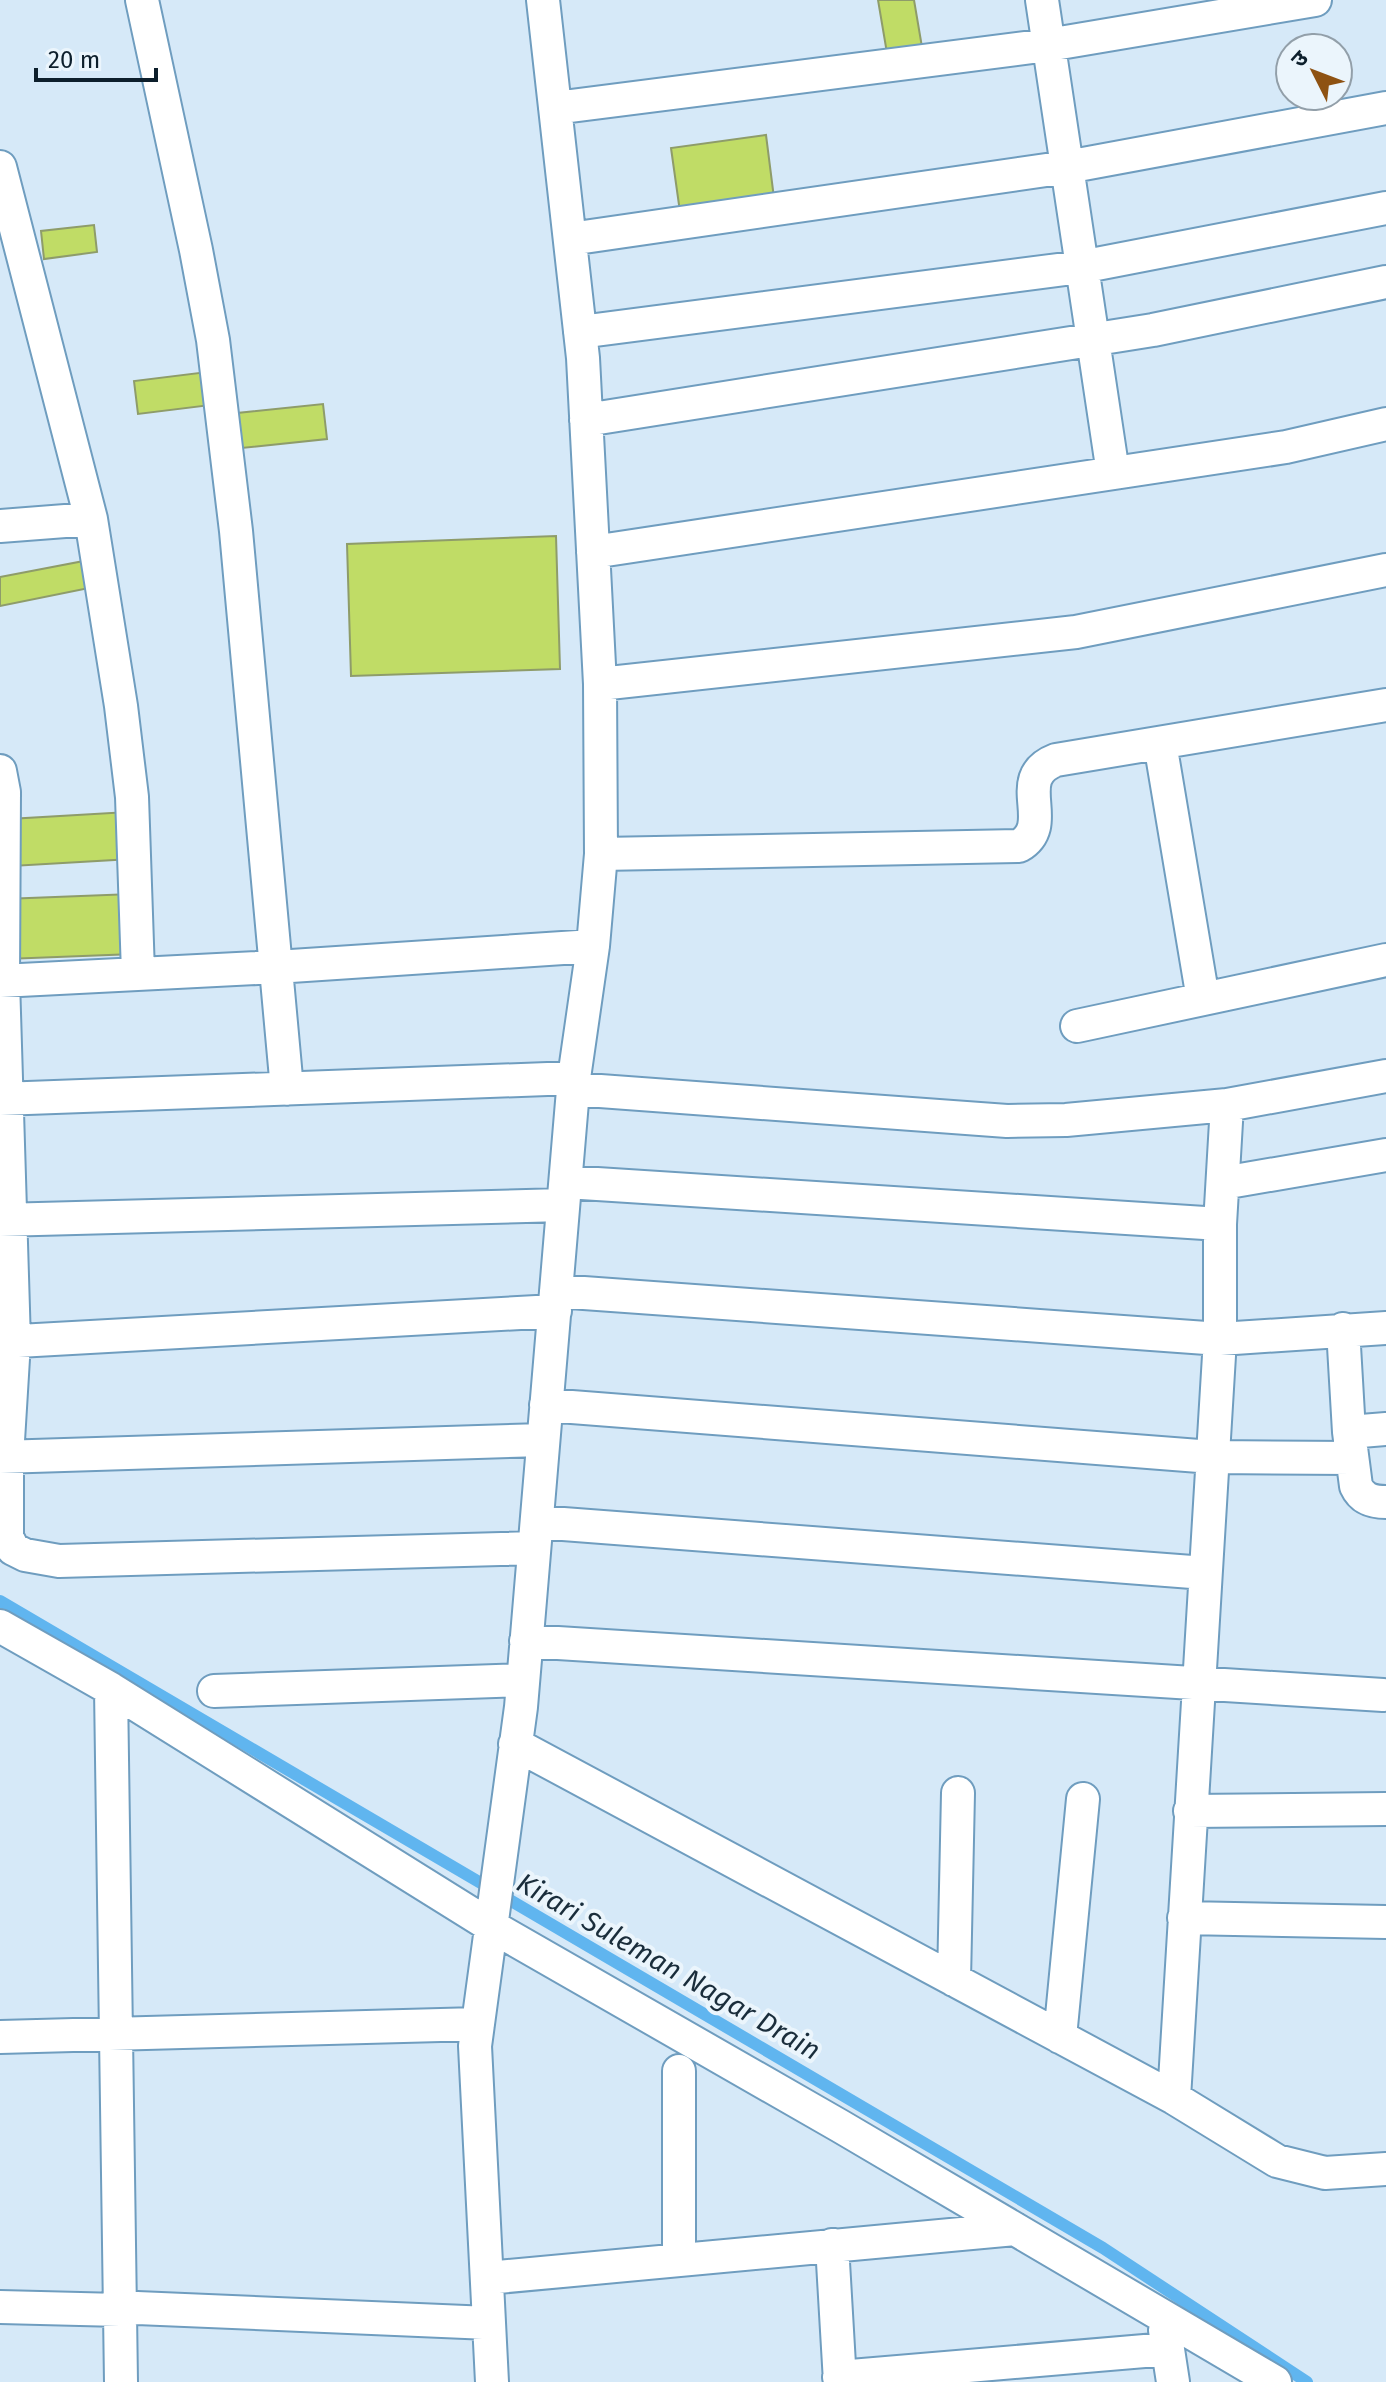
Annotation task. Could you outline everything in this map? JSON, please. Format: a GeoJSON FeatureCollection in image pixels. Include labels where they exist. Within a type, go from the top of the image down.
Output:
{"type":"FeatureCollection","features":[{"type":"Feature","properties":{"kind":"street"},"geometry":{"type":"LineString","coordinates":[[142,0],[213,340],[236,531],[287,1089]]}},
{"type":"Feature","properties":{"kind":"street"},"geometry":{"type":"LineString","coordinates":[[492,2382],[475,2046],[523,1680],[574,1083],[593,946],[601,854],[600,684],[586,420],[580,332],[543,0]]}},
{"type":"Feature","properties":{"kind":"street"},"geometry":{"type":"LineString","coordinates":[[1042,0],[1113,473]]}},
{"type":"Feature","properties":{"kind":"street"},"geometry":{"type":"LineString","coordinates":[[555,108],[1048,45],[1315,0]]}},
{"type":"Feature","properties":{"kind":"street"},"geometry":{"type":"LineString","coordinates":[[570,239],[1067,167],[1386,108]]}},
{"type":"Feature","properties":{"kind":"street"},"geometry":{"type":"LineString","coordinates":[[0,167],[91,519],[132,797],[138,973]]}},
{"type":"Feature","properties":{"kind":"street"},"geometry":{"type":"LineString","coordinates":[[580,332],[1081,267],[1386,208]]}},
{"type":"Feature","properties":{"kind":"street"},"geometry":{"type":"LineString","coordinates":[[586,420],[1169,327],[1386,282]]}},
{"type":"Feature","properties":{"kind":"street"},"geometry":{"type":"LineString","coordinates":[[593,552],[1286,447],[1386,424]]}},
{"type":"Feature","properties":{"kind":"street"},"geometry":{"type":"LineString","coordinates":[[0,526],[91,519]]}},
{"type":"Feature","properties":{"kind":"street"},"geometry":{"type":"LineString","coordinates":[[600,684],[1076,632],[1386,570]]}},
{"type":"Feature","properties":{"kind":"street"},"geometry":{"type":"LineString","coordinates":[[601,854],[1019,846],[1034,831],[1034,778],[1042,765],[1056,760],[1386,705]]}},
{"type":"Feature","properties":{"kind":"street"},"geometry":{"type":"LineString","coordinates":[[1160,743],[1203,999]]}},
{"type":"Feature","properties":{"kind":"street"},"geometry":{"type":"LineString","coordinates":[[0,771],[4,792],[2,980],[7,1342],[4,1457],[7,1537],[13,1549],[25,1555],[59,1561],[535,1535],[1205,1573]]}},
{"type":"Feature","properties":{"kind":"street"},"geometry":{"type":"LineString","coordinates":[[2,980],[276,967],[593,946]]}},
{"type":"Feature","properties":{"kind":"street"},"geometry":{"type":"LineString","coordinates":[[1077,1026],[1386,960]]}},
{"type":"Feature","properties":{"kind":"street"},"geometry":{"type":"LineString","coordinates":[[3,1099],[574,1083],[1007,1121],[1066,1120],[1227,1105],[1386,1076]]}},
{"type":"Feature","properties":{"kind":"street"},"geometry":{"type":"LineString","coordinates":[[1174,2098],[1220,1339],[1220,1224],[1227,1105]]}},
{"type":"Feature","properties":{"kind":"street"},"geometry":{"type":"LineString","coordinates":[[1223,1183],[1386,1155]]}},
{"type":"Feature","properties":{"kind":"street"},"geometry":{"type":"LineString","coordinates":[[5,1220],[564,1194],[1220,1224]]}},
{"type":"Feature","properties":{"kind":"street"},"geometry":{"type":"LineString","coordinates":[[7,1342],[555,1301],[1220,1339],[1386,1328]]}},
{"type":"Feature","properties":{"kind":"street"},"geometry":{"type":"LineString","coordinates":[[1343,1329],[1356,1486],[1368,1500],[1386,1502]]}},
{"type":"Feature","properties":{"kind":"street"},"geometry":{"type":"LineString","coordinates":[[546,1405],[1212,1457],[1351,1445],[1386,1429]]}},
{"type":"Feature","properties":{"kind":"street"},"geometry":{"type":"LineString","coordinates":[[4,1457],[543,1440]]}},
{"type":"Feature","properties":{"kind":"street"},"geometry":{"type":"LineString","coordinates":[[0,1626],[111,1689],[1275,2382]]}},
{"type":"Feature","properties":{"kind":"street"},"geometry":{"type":"LineString","coordinates":[[526,1641],[1383,1695]]}},
{"type":"Feature","properties":{"kind":"street"},"geometry":{"type":"LineString","coordinates":[[214,1691],[523,1680]]}},
{"type":"Feature","properties":{"kind":"street"},"geometry":{"type":"LineString","coordinates":[[111,1689],[121,2382]]}},
{"type":"Feature","properties":{"kind":"street"},"geometry":{"type":"LineString","coordinates":[[515,1744],[1174,2098],[1277,2161],[1325,2173],[1386,2169]]}},
{"type":"Feature","properties":{"kind":"street"},"geometry":{"type":"LineString","coordinates":[[954,1980],[958,1793]]}},
{"type":"Feature","properties":{"kind":"street"},"geometry":{"type":"LineString","coordinates":[[1060,2037],[1083,1799]]}},
{"type":"Feature","properties":{"kind":"street"},"geometry":{"type":"LineString","coordinates":[[1190,1811],[1386,1809]]}},
{"type":"Feature","properties":{"kind":"street"},"geometry":{"type":"LineString","coordinates":[[1184,1918],[1386,1922]]}},
{"type":"Feature","properties":{"kind":"street"},"geometry":{"type":"LineString","coordinates":[[0,2037],[478,2024]]}},
{"type":"Feature","properties":{"kind":"street"},"geometry":{"type":"LineString","coordinates":[[679,2071],[679,2259]]}},
{"type":"Feature","properties":{"kind":"street"},"geometry":{"type":"LineString","coordinates":[[487,2278],[1015,2229]]}},
{"type":"Feature","properties":{"kind":"street"},"geometry":{"type":"LineString","coordinates":[[832,2245],[840,2380],[1168,2349]]}},
{"type":"Feature","properties":{"kind":"street"},"geometry":{"type":"LineString","coordinates":[[0,2307],[137,2308],[489,2323]]}},
{"type":"Feature","properties":{"kind":"street"},"geometry":{"type":"LineString","coordinates":[[1163,2316],[1173,2382]]}},
{"type":"Feature","properties":{"kind":"building"},"geometry":{"type":"Polygon","coordinates":[[[878,0],[914,0],[923,53],[888,59],[878,0]]]}},
{"type":"Feature","properties":{"kind":"building"},"geometry":{"type":"Polygon","coordinates":[[[766,135],[775,206],[681,219],[671,148],[766,135]]]}},
{"type":"Feature","properties":{"kind":"building"},"geometry":{"type":"Polygon","coordinates":[[[94,225],[97,252],[44,259],[41,231],[94,225]]]}},
{"type":"Feature","properties":{"kind":"building"},"geometry":{"type":"Polygon","coordinates":[[[207,372],[211,405],[138,414],[134,381],[207,372]]]}},
{"type":"Feature","properties":{"kind":"building"},"geometry":{"type":"Polygon","coordinates":[[[323,404],[327,439],[232,449],[228,414],[323,404]]]}},
{"type":"Feature","properties":{"kind":"building"},"geometry":{"type":"Polygon","coordinates":[[[556,536],[560,669],[351,676],[347,544],[556,536]]]}},
{"type":"Feature","properties":{"kind":"building"},"geometry":{"type":"Polygon","coordinates":[[[89,560],[94,587],[0,606],[0,577],[89,560]]]}},
{"type":"Feature","properties":{"kind":"building"},"geometry":{"type":"Polygon","coordinates":[[[128,812],[131,859],[12,866],[9,819],[128,812]]]}},
{"type":"Feature","properties":{"kind":"building"},"geometry":{"type":"Polygon","coordinates":[[[132,894],[134,954],[6,959],[4,899],[132,894]]]}},
{"type":"Feature","properties":{"kind":"waterway","name":"Kirari Suleman Nagar Drain"},"geometry":{"type":"LineString","coordinates":[[0,1601],[1103,2248],[1307,2382]]}}]}
